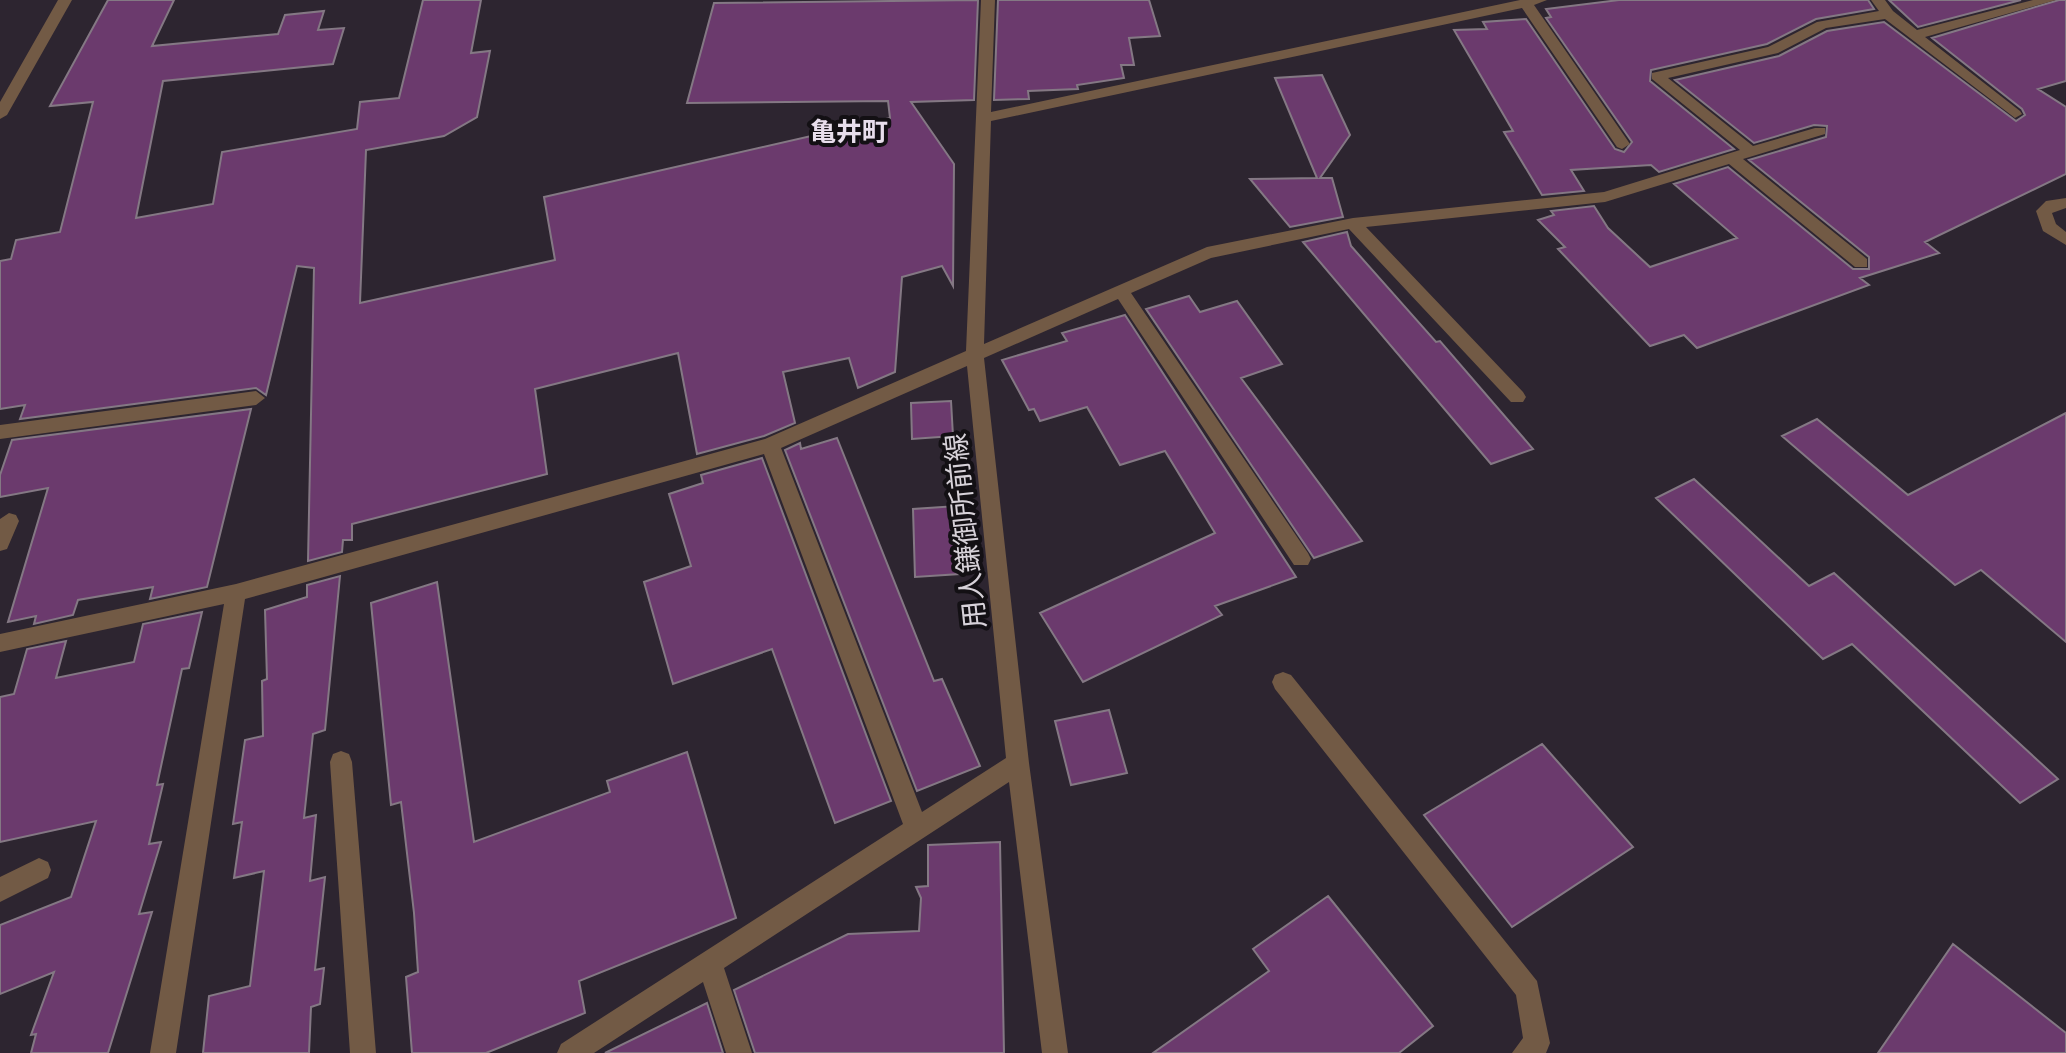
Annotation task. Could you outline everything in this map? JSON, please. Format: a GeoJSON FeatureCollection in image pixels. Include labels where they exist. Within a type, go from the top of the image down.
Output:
{"type":"FeatureCollection","features":[{"type":"Feature","properties":{"kind":"street"},"geometry":{"type":"LineString","coordinates":[[0,115],[65,0]]}},
{"type":"Feature","properties":{"kind":"street","name":"用人鎌御所前線"},"geometry":{"type":"LineString","coordinates":[[988,0],[975,354],[1018,763],[1055,1053]]}},
{"type":"Feature","properties":{"kind":"street"},"geometry":{"type":"LineString","coordinates":[[1878,0],[1888,14],[2015,114]]}},
{"type":"Feature","properties":{"kind":"street"},"geometry":{"type":"LineString","coordinates":[[1916,35],[2049,0]]}},
{"type":"Feature","properties":{"kind":"street"},"geometry":{"type":"LineString","coordinates":[[982,118],[1533,1],[1622,144]]}},
{"type":"Feature","properties":{"kind":"street"},"geometry":{"type":"LineString","coordinates":[[1751,152],[1657,76],[1773,50],[1822,25],[1888,14]]}},
{"type":"Feature","properties":{"kind":"street"},"geometry":{"type":"LineString","coordinates":[[0,643],[236,593],[770,445],[1207,253],[1353,223],[1605,197],[1820,131]]}},
{"type":"Feature","properties":{"kind":"street"},"geometry":{"type":"LineString","coordinates":[[1732,158],[1861,263]]}},
{"type":"Feature","properties":{"kind":"street"},"geometry":{"type":"LineString","coordinates":[[2066,203],[2052,205],[2044,211],[2049,227],[2066,240]]}},
{"type":"Feature","properties":{"kind":"street"},"geometry":{"type":"LineString","coordinates":[[1353,223],[1517,397]]}},
{"type":"Feature","properties":{"kind":"street"},"geometry":{"type":"LineString","coordinates":[[1121,291],[1301,559]]}},
{"type":"Feature","properties":{"kind":"street"},"geometry":{"type":"LineString","coordinates":[[0,432],[256,398]]}},
{"type":"Feature","properties":{"kind":"street"},"geometry":{"type":"LineString","coordinates":[[770,445],[916,828]]}},
{"type":"Feature","properties":{"kind":"street"},"geometry":{"type":"LineString","coordinates":[[0,543],[9,521]]}},
{"type":"Feature","properties":{"kind":"street"},"geometry":{"type":"LineString","coordinates":[[163,1053],[236,593]]}},
{"type":"Feature","properties":{"kind":"street"},"geometry":{"type":"LineString","coordinates":[[1283,682],[1528,990],[1537,1043],[1525,1053]]}},
{"type":"Feature","properties":{"kind":"street"},"geometry":{"type":"LineString","coordinates":[[341,762],[363,1053]]}},
{"type":"Feature","properties":{"kind":"street"},"geometry":{"type":"LineString","coordinates":[[570,1053],[1018,763]]}},
{"type":"Feature","properties":{"kind":"street"},"geometry":{"type":"LineString","coordinates":[[0,890],[39,870]]}},
{"type":"Feature","properties":{"kind":"street"},"geometry":{"type":"LineString","coordinates":[[709,962],[739,1053]]}},
{"type":"Feature","properties":{"kind":"building"},"geometry":{"type":"Polygon","coordinates":[[[108,0],[174,0],[152,46],[278,34],[285,15],[324,11],[318,30],[344,28],[333,64],[163,81],[136,218],[213,204],[222,152],[357,129],[360,102],[399,98],[423,0],[481,0],[471,53],[490,51],[477,117],[444,136],[366,150],[360,303],[555,260],[544,197],[890,118],[888,101],[687,103],[714,3],[978,0],[974,100],[911,102],[954,164],[953,286],[942,266],[902,277],[895,372],[858,388],[849,358],[783,372],[795,423],[764,436],[697,454],[678,353],[535,389],[547,474],[352,524],[352,540],[343,540],[342,552],[308,561],[314,268],[297,266],[266,395],[256,388],[20,419],[25,405],[0,409],[0,261],[11,259],[16,240],[60,232],[93,102],[50,106],[108,0]]]}},
{"type":"Feature","properties":{"kind":"building"},"geometry":{"type":"Polygon","coordinates":[[[998,0],[1149,0],[1160,36],[1129,38],[1134,65],[1121,65],[1124,78],[1077,85],[1078,89],[1028,91],[1029,99],[994,100],[998,0]]]}},
{"type":"Feature","properties":{"kind":"building"},"geometry":{"type":"Polygon","coordinates":[[[1619,0],[1868,0],[1874,9],[1816,19],[1767,44],[1651,70],[1650,81],[1734,149],[1659,172],[1651,165],[1571,170],[1584,191],[1542,195],[1504,132],[1513,131],[1454,30],[1487,29],[1483,22],[1526,19],[1615,149],[1624,152],[1632,142],[1546,18],[1551,17],[1546,9],[1619,0]]]}},
{"type":"Feature","properties":{"kind":"building"},"geometry":{"type":"Polygon","coordinates":[[[1889,0],[2021,0],[1918,27],[1889,0]]]}},
{"type":"Feature","properties":{"kind":"building"},"geometry":{"type":"Polygon","coordinates":[[[2066,0],[2066,81],[2038,89],[2066,107],[2066,174],[1925,242],[1939,253],[1860,278],[1869,285],[1697,348],[1684,335],[1650,346],[1558,249],[1565,247],[1538,220],[1554,215],[1551,211],[1594,206],[1608,228],[1650,267],[1737,238],[1674,184],[1728,167],[1853,269],[1869,269],[1869,257],[1749,160],[1826,137],[1827,126],[1814,125],[1754,143],[1675,80],[1779,56],[1827,31],[1884,22],[2016,121],[2025,115],[2022,109],[1932,38],[2066,0]]]}},
{"type":"Feature","properties":{"kind":"building"},"geometry":{"type":"Polygon","coordinates":[[[1322,75],[1350,135],[1320,178],[1332,178],[1343,217],[1290,227],[1250,179],[1317,178],[1275,78],[1322,75]]]}},
{"type":"Feature","properties":{"kind":"building"},"geometry":{"type":"Polygon","coordinates":[[[1347,232],[1351,246],[1436,342],[1440,341],[1533,449],[1491,464],[1303,242],[1347,232]]]}},
{"type":"Feature","properties":{"kind":"building"},"geometry":{"type":"Polygon","coordinates":[[[1189,296],[1200,312],[1237,301],[1282,364],[1241,378],[1362,541],[1314,558],[1146,309],[1189,296]]]}},
{"type":"Feature","properties":{"kind":"building"},"geometry":{"type":"Polygon","coordinates":[[[1125,315],[1296,577],[1215,606],[1222,615],[1083,682],[1040,613],[1215,533],[1165,451],[1120,465],[1087,407],[1040,421],[1034,409],[1029,410],[1002,360],[1067,341],[1062,333],[1125,315]]]}},
{"type":"Feature","properties":{"kind":"building"},"geometry":{"type":"Polygon","coordinates":[[[951,401],[953,436],[912,439],[911,403],[951,401]]]}},
{"type":"Feature","properties":{"kind":"building"},"geometry":{"type":"Polygon","coordinates":[[[251,409],[207,587],[150,599],[153,587],[78,600],[73,615],[34,624],[36,616],[8,622],[48,488],[0,497],[0,475],[12,440],[251,409]]]}},
{"type":"Feature","properties":{"kind":"building"},"geometry":{"type":"Polygon","coordinates":[[[2066,413],[2066,642],[1981,570],[1955,585],[1782,436],[1817,419],[1908,495],[2066,413]]]}},
{"type":"Feature","properties":{"kind":"building"},"geometry":{"type":"Polygon","coordinates":[[[837,438],[934,681],[942,679],[980,766],[917,791],[785,450],[800,443],[801,449],[837,438]]]}},
{"type":"Feature","properties":{"kind":"building"},"geometry":{"type":"Polygon","coordinates":[[[762,458],[891,801],[835,823],[772,649],[673,684],[644,582],[691,566],[669,494],[703,483],[701,475],[762,458]]]}},
{"type":"Feature","properties":{"kind":"building"},"geometry":{"type":"Polygon","coordinates":[[[1694,479],[1809,586],[1834,573],[2058,779],[2020,803],[1852,644],[1823,659],[1656,498],[1694,479]]]}},
{"type":"Feature","properties":{"kind":"building"},"geometry":{"type":"Polygon","coordinates":[[[957,506],[960,574],[915,577],[913,509],[957,506]]]}},
{"type":"Feature","properties":{"kind":"building"},"geometry":{"type":"Polygon","coordinates":[[[340,576],[325,730],[313,734],[304,818],[316,815],[310,881],[325,877],[315,970],[324,968],[320,1004],[311,1007],[309,1053],[203,1053],[209,996],[250,986],[264,871],[234,878],[242,822],[233,824],[245,740],[263,736],[262,681],[267,679],[265,610],[307,597],[307,585],[340,576]]]}},
{"type":"Feature","properties":{"kind":"building"},"geometry":{"type":"Polygon","coordinates":[[[437,582],[474,842],[610,792],[607,781],[687,752],[736,918],[579,981],[585,1013],[486,1053],[412,1053],[406,977],[418,972],[414,913],[401,802],[391,805],[371,603],[437,582]]]}},
{"type":"Feature","properties":{"kind":"building"},"geometry":{"type":"Polygon","coordinates":[[[202,612],[189,668],[182,669],[157,785],[163,784],[149,844],[161,842],[139,914],[152,912],[108,1053],[31,1053],[36,1034],[31,1035],[54,972],[0,994],[0,925],[71,897],[96,821],[0,842],[0,697],[14,694],[27,649],[66,641],[56,678],[134,662],[143,624],[202,612]]]}},
{"type":"Feature","properties":{"kind":"building"},"geometry":{"type":"Polygon","coordinates":[[[1109,710],[1127,773],[1071,785],[1055,721],[1109,710]]]}},
{"type":"Feature","properties":{"kind":"building"},"geometry":{"type":"Polygon","coordinates":[[[1542,744],[1633,847],[1512,927],[1424,815],[1542,744]]]}},
{"type":"Feature","properties":{"kind":"building"},"geometry":{"type":"Polygon","coordinates":[[[1000,842],[1004,1053],[755,1053],[734,990],[848,934],[919,931],[921,898],[916,887],[928,886],[928,845],[1000,842]]]}},
{"type":"Feature","properties":{"kind":"building"},"geometry":{"type":"Polygon","coordinates":[[[1328,896],[1433,1026],[1399,1053],[1153,1053],[1269,971],[1253,949],[1328,896]]]}},
{"type":"Feature","properties":{"kind":"building"},"geometry":{"type":"Polygon","coordinates":[[[1953,944],[2066,1033],[2066,1053],[1878,1053],[1953,944]]]}},
{"type":"Feature","properties":{"kind":"building"},"geometry":{"type":"Polygon","coordinates":[[[707,1003],[723,1053],[605,1053],[707,1003]]]}},
{"type":"Feature","properties":{"kind":"district","name":"亀井町"},"geometry":{"type":"Point","coordinates":[849,131]}}]}
